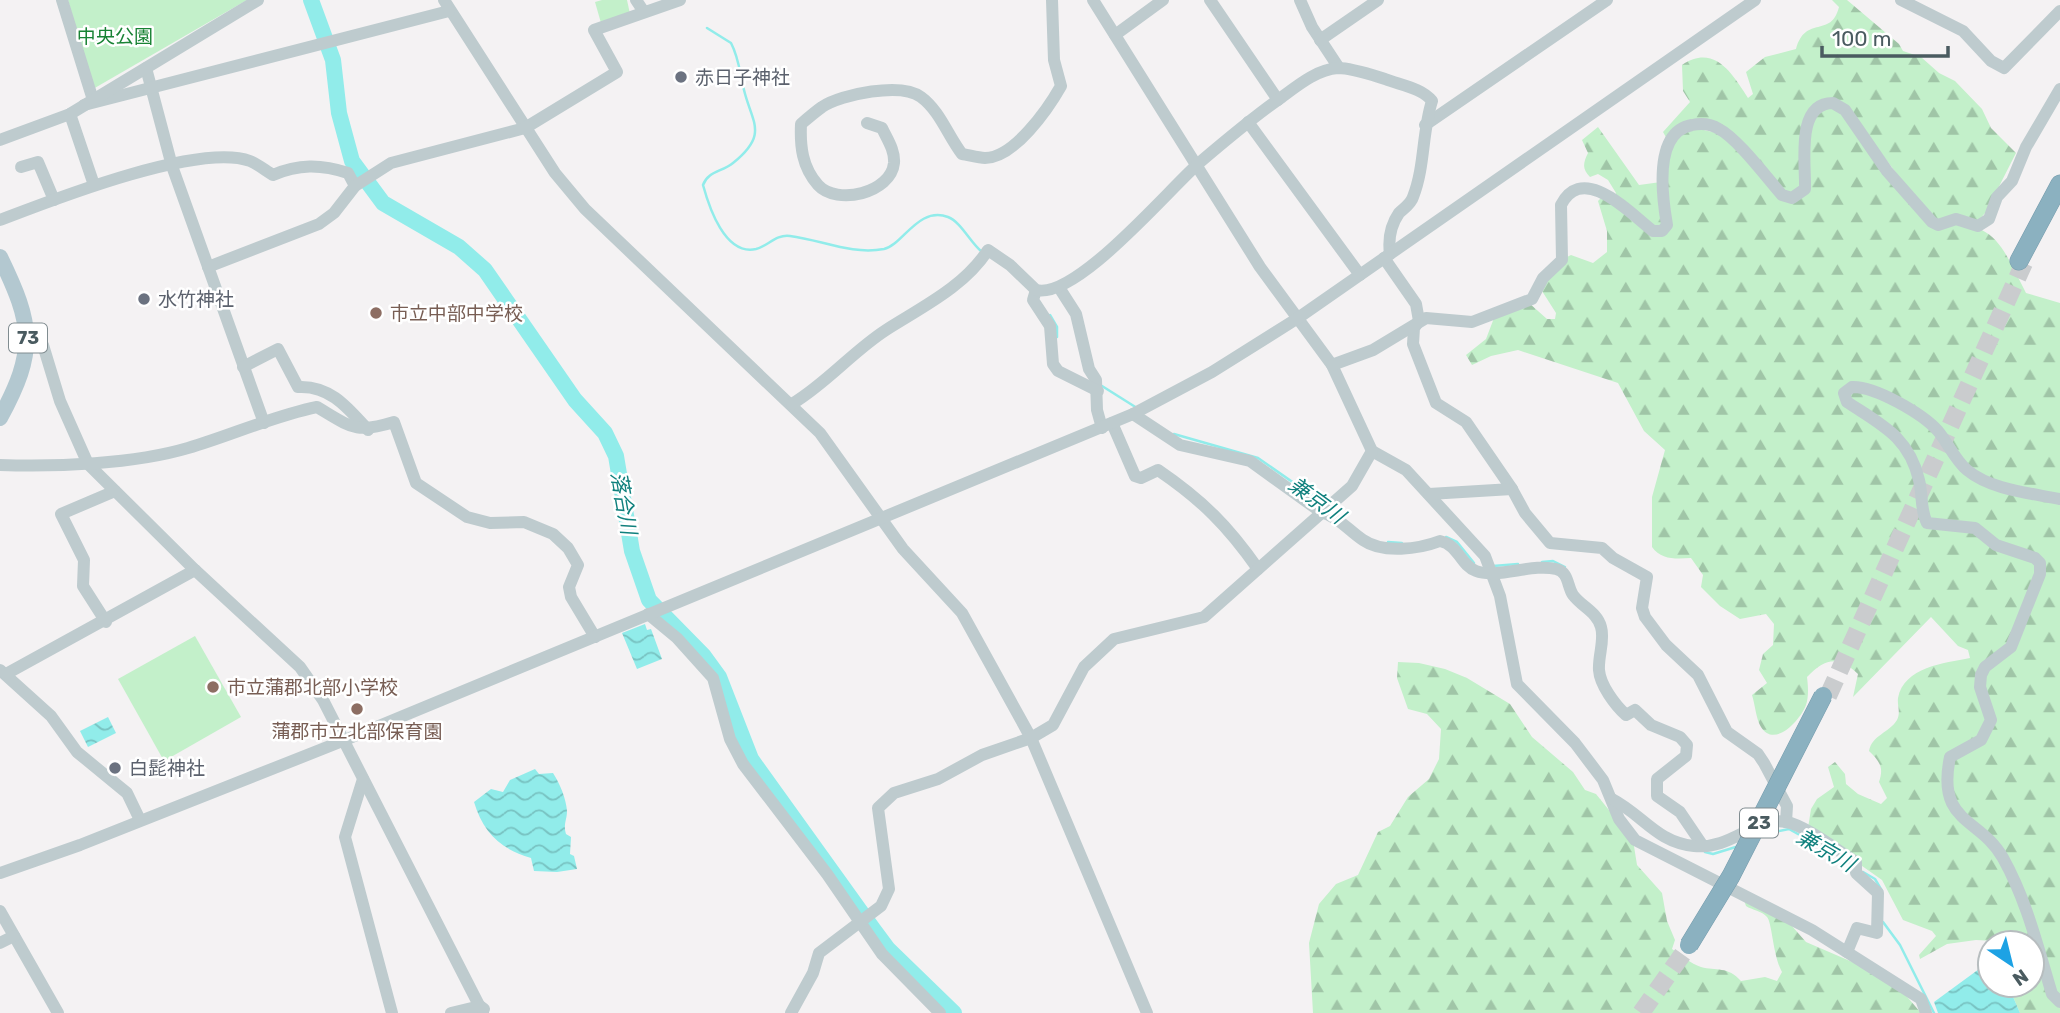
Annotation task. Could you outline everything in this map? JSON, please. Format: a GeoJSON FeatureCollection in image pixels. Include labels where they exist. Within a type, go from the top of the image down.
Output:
{"type":"FeatureCollection","features":[{"type":"Feature","properties":{"kind":"highway"},"geometry":{"type":"LineString","coordinates":[[2060,184],[2022,262],[2060,194]]}},
{"type":"Feature","properties":{"kind":"highway","name":"23"},"geometry":{"type":"LineString","coordinates":[[1690,947],[1735,878],[1825,696]]}},
{"type":"Feature","properties":{"kind":"main road","name":"73"},"geometry":{"type":"LineString","coordinates":[[0,257],[20,300],[29,341],[22,367],[0,418]]}},
{"type":"Feature","properties":{"kind":"street"},"geometry":{"type":"LineString","coordinates":[[62,0],[89,102]]}},
{"type":"Feature","properties":{"kind":"street"},"geometry":{"type":"LineString","coordinates":[[0,140],[70,114],[258,0]]}},
{"type":"Feature","properties":{"kind":"street"},"geometry":{"type":"LineString","coordinates":[[636,0],[644,12]]}},
{"type":"Feature","properties":{"kind":"street"},"geometry":{"type":"LineString","coordinates":[[208,267],[318,224],[334,213],[356,185],[391,163],[525,128],[617,72],[594,30],[680,0]]}},
{"type":"Feature","properties":{"kind":"street"},"geometry":{"type":"LineString","coordinates":[[867,122],[882,128],[894,153],[894,167],[883,183],[861,194],[838,194],[819,186],[800,153],[801,124],[824,106],[860,93],[906,91],[919,95],[937,113],[962,154],[984,158],[1009,147],[1044,115],[1061,86],[1054,60],[1052,0]]}},
{"type":"Feature","properties":{"kind":"street"},"geometry":{"type":"LineString","coordinates":[[1093,0],[1260,267],[1332,365],[1372,451],[1406,470],[1462,529],[1489,567],[1500,596],[1517,684],[1575,743],[1603,780],[1619,819],[1642,845],[1812,930],[1921,999],[1926,1013]]}},
{"type":"Feature","properties":{"kind":"street"},"geometry":{"type":"LineString","coordinates":[[1115,35],[1163,0]]}},
{"type":"Feature","properties":{"kind":"street"},"geometry":{"type":"LineString","coordinates":[[1210,0],[1278,100]]}},
{"type":"Feature","properties":{"kind":"street"},"geometry":{"type":"LineString","coordinates":[[1300,0],[1320,40],[1339,68]]}},
{"type":"Feature","properties":{"kind":"street"},"geometry":{"type":"LineString","coordinates":[[1320,40],[1378,0]]}},
{"type":"Feature","properties":{"kind":"street"},"geometry":{"type":"LineString","coordinates":[[1425,125],[1606,0]]}},
{"type":"Feature","properties":{"kind":"street"},"geometry":{"type":"LineString","coordinates":[[0,873],[345,740],[1137,412],[1212,372],[1298,318],[1755,0]]}},
{"type":"Feature","properties":{"kind":"street"},"geometry":{"type":"LineString","coordinates":[[1908,1],[1963,31],[1990,61],[2004,68],[2060,12]]}},
{"type":"Feature","properties":{"kind":"street"},"geometry":{"type":"LineString","coordinates":[[89,102],[324,45],[446,5],[555,173],[606,232],[820,433],[904,549],[962,613],[1031,738],[1147,1013]]}},
{"type":"Feature","properties":{"kind":"street"},"geometry":{"type":"LineString","coordinates":[[146,68],[172,166],[264,423]]}},
{"type":"Feature","properties":{"kind":"street"},"geometry":{"type":"LineString","coordinates":[[1035,294],[1060,289],[1136,227],[1197,165],[1248,122],[1307,79],[1339,68],[1376,76],[1427,94],[1432,101],[1425,125],[1413,199],[1398,214],[1388,237],[1387,256],[1416,304],[1419,321],[1414,328],[1413,344],[1436,403],[1466,422],[1512,489],[1525,513],[1550,543],[1602,548],[1613,558],[1647,577],[1642,608],[1645,617],[1666,645],[1699,676],[1727,732],[1758,754],[1787,806],[1786,822]]}},
{"type":"Feature","properties":{"kind":"street"},"geometry":{"type":"LineString","coordinates":[[1332,365],[1373,350],[1419,321],[1436,317],[1472,322],[1532,299],[1543,278],[1562,260],[1561,205],[1565,198],[1579,188],[1588,186],[1596,189],[1653,230],[1662,231],[1667,225],[1663,198],[1665,153],[1671,139],[1686,127],[1702,124],[1718,128],[1782,195],[1792,198],[1805,189],[1808,118],[1820,105],[1833,103],[1845,110],[1887,171],[1932,222],[1938,225],[1964,219],[1978,226],[1989,219],[1997,197],[2012,181],[2026,147],[2057,105],[2060,89]]}},
{"type":"Feature","properties":{"kind":"street"},"geometry":{"type":"LineString","coordinates":[[70,114],[94,185]]}},
{"type":"Feature","properties":{"kind":"street"},"geometry":{"type":"LineString","coordinates":[[1248,122],[1360,275]]}},
{"type":"Feature","properties":{"kind":"street"},"geometry":{"type":"LineString","coordinates":[[0,220],[94,185],[203,158],[249,161],[273,176],[294,166],[331,167],[348,173],[356,185]]}},
{"type":"Feature","properties":{"kind":"street"},"geometry":{"type":"LineString","coordinates":[[21,167],[38,162],[54,200]]}},
{"type":"Feature","properties":{"kind":"street"},"geometry":{"type":"LineString","coordinates":[[792,404],[820,388],[886,330],[939,298],[985,254],[1010,265],[1035,294],[1050,326],[1053,364],[1058,371],[1098,386]]}},
{"type":"Feature","properties":{"kind":"street"},"geometry":{"type":"LineString","coordinates":[[1060,289],[1076,314],[1089,369],[1098,386],[1097,410],[1135,475],[1141,478],[1158,470],[1181,486],[1230,528],[1258,569]]}},
{"type":"Feature","properties":{"kind":"street"},"geometry":{"type":"LineString","coordinates":[[29,341],[43,345],[61,401],[88,464],[195,570],[300,667],[345,740],[484,1011],[451,1013]]}},
{"type":"Feature","properties":{"kind":"street"},"geometry":{"type":"LineString","coordinates":[[243,367],[278,349],[298,387],[324,389],[349,409],[368,430]]}},
{"type":"Feature","properties":{"kind":"street"},"geometry":{"type":"LineString","coordinates":[[2060,499],[1983,480],[1965,469],[1937,429],[1916,412],[1863,388],[1852,387],[1844,393],[1847,402],[1900,439],[1910,452],[1919,481],[1921,513],[1927,523],[1975,528],[1996,545],[2035,558],[2040,563],[2040,574],[2011,647],[1985,667],[1981,675],[1980,687],[1991,720],[1982,740],[1950,757],[1946,774],[1952,803],[1963,820],[2002,856],[2033,925],[2052,994],[2060,1002]]}},
{"type":"Feature","properties":{"kind":"street"},"geometry":{"type":"LineString","coordinates":[[0,465],[88,464],[186,449],[288,413],[317,407],[352,428],[368,430],[394,422],[416,483],[467,517],[490,523],[524,523],[553,534],[568,548],[578,565],[569,587],[571,597],[596,637]]}},
{"type":"Feature","properties":{"kind":"street"},"geometry":{"type":"LineString","coordinates":[[1137,412],[1180,445],[1250,461],[1326,508],[1372,545],[1423,547],[1440,541],[1455,547],[1474,570],[1489,567],[1544,568],[1565,574],[1573,594],[1596,616],[1601,627],[1599,671],[1616,706],[1680,737],[1687,745],[1686,756],[1657,779],[1657,796],[1680,812],[1699,846]]}},
{"type":"Feature","properties":{"kind":"street"},"geometry":{"type":"LineString","coordinates":[[791,1013],[813,973],[819,953],[881,906],[889,889],[878,808],[881,802],[894,793],[938,779],[982,755],[1031,738],[1053,725],[1084,667],[1114,639],[1204,617],[1318,519],[1326,508],[1352,486],[1372,451]]}},
{"type":"Feature","properties":{"kind":"street"},"geometry":{"type":"LineString","coordinates":[[1429,494],[1512,489]]}},
{"type":"Feature","properties":{"kind":"street"},"geometry":{"type":"LineString","coordinates":[[106,622],[83,586],[84,560],[61,514],[116,491]]}},
{"type":"Feature","properties":{"kind":"street"},"geometry":{"type":"LineString","coordinates":[[139,820],[127,793],[77,752],[51,716],[3,672],[106,622],[195,570]]}},
{"type":"Feature","properties":{"kind":"street"},"geometry":{"type":"LineString","coordinates":[[650,613],[713,677],[730,739],[743,764],[862,918],[882,954],[940,1013]]}},
{"type":"Feature","properties":{"kind":"street"},"geometry":{"type":"LineString","coordinates":[[363,779],[345,837],[392,1013]]}},
{"type":"Feature","properties":{"kind":"street"},"geometry":{"type":"LineString","coordinates":[[1612,799],[1630,809],[1652,831],[1699,846],[1721,845],[1756,827],[1786,822],[1856,868],[1878,893],[1877,933],[1857,928],[1847,952]]}},
{"type":"Feature","properties":{"kind":"street"},"geometry":{"type":"LineString","coordinates":[[0,911],[58,1013]]}},
{"type":"Feature","properties":{"kind":"street"},"geometry":{"type":"LineString","coordinates":[[0,943],[14,936]]}},
{"type":"Feature","properties":{"kind":"green space","name":"中央公園"},"geometry":{"type":"Polygon","coordinates":[[[68,0],[247,0],[93,89],[68,0]]]}},
{"type":"Feature","properties":{"kind":"green space"},"geometry":{"type":"Polygon","coordinates":[[[627,0],[630,14],[601,23],[595,2],[627,0]]]}},
{"type":"Feature","properties":{"kind":"green space"},"geometry":{"type":"Polygon","coordinates":[[[1832,0],[1847,0],[1899,44],[1903,51],[1921,57],[1939,73],[1955,81],[1982,109],[1991,128],[2016,153],[1986,212],[1978,221],[1940,223],[1928,215],[1847,108],[1814,107],[1803,188],[1790,195],[1711,123],[1667,139],[1663,132],[1690,102],[1683,91],[1682,65],[1694,59],[1713,60],[1729,72],[1748,98],[1753,94],[1746,72],[1765,57],[1796,49],[1800,38],[1806,32],[1830,22],[1839,7],[1832,0]]]}},
{"type":"Feature","properties":{"kind":"green space"},"geometry":{"type":"Polygon","coordinates":[[[1836,106],[1928,223],[1968,225],[1981,230],[2000,246],[2026,293],[2060,303],[2060,1013],[2020,1013],[2014,999],[2046,999],[2046,929],[1976,929],[1976,940],[1947,944],[1920,959],[1919,955],[1936,936],[1932,931],[1903,920],[1882,880],[1808,828],[1811,809],[1817,799],[1834,787],[1828,767],[1835,762],[1845,774],[1846,784],[1858,794],[1881,804],[1887,798],[1879,782],[1880,765],[1869,751],[1874,741],[1897,720],[1898,698],[1902,688],[1908,679],[1926,668],[1970,658],[1968,650],[1958,646],[1931,617],[1853,697],[1858,674],[1838,662],[1832,661],[1820,666],[1807,677],[1807,702],[1799,717],[1787,730],[1773,735],[1767,733],[1759,724],[1752,695],[1767,683],[1759,670],[1763,654],[1773,645],[1774,624],[1766,614],[1740,619],[1720,606],[1701,587],[1703,575],[1691,558],[1664,556],[1652,547],[1652,497],[1665,450],[1644,431],[1618,383],[1518,350],[1491,356],[1472,365],[1466,355],[1486,339],[1494,318],[1529,303],[1547,319],[1555,319],[1556,313],[1542,291],[1544,281],[1571,255],[1593,263],[1607,252],[1607,231],[1598,201],[1602,197],[1658,234],[1666,206],[1672,141],[1691,127],[1721,134],[1781,197],[1799,200],[1809,131],[1816,111],[1836,106]]]}},
{"type":"Feature","properties":{"kind":"green space"},"geometry":{"type":"Polygon","coordinates":[[[1598,127],[1639,185],[1661,182],[1664,224],[1656,228],[1614,197],[1616,193],[1608,180],[1598,174],[1590,177],[1587,174],[1584,166],[1588,153],[1582,140],[1598,127]]]}},
{"type":"Feature","properties":{"kind":"green space"},"geometry":{"type":"Polygon","coordinates":[[[195,636],[241,717],[164,761],[118,679],[195,636]]]}},
{"type":"Feature","properties":{"kind":"green space"},"geometry":{"type":"Polygon","coordinates":[[[1398,662],[1419,663],[1445,669],[1467,678],[1510,704],[1532,737],[1573,772],[1585,790],[1596,794],[1633,840],[1637,865],[1662,893],[1667,921],[1675,940],[1672,949],[1686,959],[1701,967],[1727,971],[1741,981],[1765,977],[1777,981],[1782,972],[1769,920],[1762,913],[1746,906],[1744,900],[1791,925],[1806,942],[1857,964],[1903,992],[1921,1013],[1313,1013],[1309,943],[1319,904],[1336,884],[1358,875],[1378,832],[1390,826],[1408,797],[1429,779],[1439,759],[1441,729],[1427,714],[1408,709],[1397,678],[1398,662]]]}},
{"type":"Feature","properties":{"kind":"water"},"geometry":{"type":"Polygon","coordinates":[[[645,624],[647,630],[651,629],[662,659],[637,669],[622,633],[645,624]]]}},
{"type":"Feature","properties":{"kind":"water"},"geometry":{"type":"Polygon","coordinates":[[[108,717],[116,733],[88,747],[80,731],[108,717]]]}},
{"type":"Feature","properties":{"kind":"water"},"geometry":{"type":"Polygon","coordinates":[[[535,769],[539,774],[553,773],[560,786],[567,811],[565,831],[571,837],[570,854],[574,856],[577,869],[534,871],[531,858],[510,850],[494,838],[478,813],[474,802],[491,789],[503,792],[510,780],[535,769]]]}},
{"type":"Feature","properties":{"kind":"water"},"geometry":{"type":"Polygon","coordinates":[[[1976,971],[1976,999],[2014,999],[2020,1013],[1938,1013],[1934,1002],[1976,971]]]}},
{"type":"Feature","properties":{"kind":"waterway","name":"落合川"},"geometry":{"type":"LineString","coordinates":[[311,0],[333,60],[339,113],[352,161],[383,203],[459,247],[485,270],[575,400],[605,433],[616,456],[632,551],[649,600],[703,655],[719,677],[751,759],[873,929],[888,949],[954,1013]]}},
{"type":"Feature","properties":{"kind":"waterway","name":"兼京川"},"geometry":{"type":"LineString","coordinates":[[707,28],[731,43],[754,120],[754,136],[744,153],[729,166],[708,177],[703,185],[714,217],[727,238],[735,245],[756,249],[785,236],[848,249],[884,249],[898,241],[920,221],[937,215],[953,220],[981,251]]}},
{"type":"Feature","properties":{"kind":"waterway","name":"兼京川"},"geometry":{"type":"LineString","coordinates":[[1050,315],[1057,327],[1057,337]]}},
{"type":"Feature","properties":{"kind":"waterway","name":"兼京川"},"geometry":{"type":"LineString","coordinates":[[1102,386],[1137,408]]}},
{"type":"Feature","properties":{"kind":"waterway","name":"兼京川"},"geometry":{"type":"LineString","coordinates":[[1174,434],[1258,458],[1324,504]]}},
{"type":"Feature","properties":{"kind":"waterway","name":"兼京川"},"geometry":{"type":"LineString","coordinates":[[1446,537],[1457,542],[1474,563]]}},
{"type":"Feature","properties":{"kind":"waterway","name":"兼京川"},"geometry":{"type":"LineString","coordinates":[[1388,542],[1402,543]]}},
{"type":"Feature","properties":{"kind":"waterway","name":"兼京川"},"geometry":{"type":"LineString","coordinates":[[1542,562],[1553,561],[1565,567]]}},
{"type":"Feature","properties":{"kind":"waterway","name":"兼京川"},"geometry":{"type":"LineString","coordinates":[[1493,566],[1518,564]]}},
{"type":"Feature","properties":{"kind":"waterway","name":"兼京川"},"geometry":{"type":"LineString","coordinates":[[1760,835],[1789,829],[1830,852]]}},
{"type":"Feature","properties":{"kind":"waterway","name":"兼京川"},"geometry":{"type":"LineString","coordinates":[[1705,852],[1713,854],[1739,846]]}},
{"type":"Feature","properties":{"kind":"waterway","name":"兼京川"},"geometry":{"type":"LineString","coordinates":[[1863,872],[1875,879],[1882,891]]}},
{"type":"Feature","properties":{"kind":"waterway","name":"兼京川"},"geometry":{"type":"LineString","coordinates":[[1883,922],[1900,945],[1934,1013]]}},
{"type":"Feature","properties":{"kind":"tunnel"},"geometry":{"type":"LineString","coordinates":[[1828,696],[2024,263]]}},
{"type":"Feature","properties":{"kind":"tunnel"},"geometry":{"type":"LineString","coordinates":[[1641,1013],[1687,948]]}},
{"type":"Feature","properties":{"kind":"place","name":"赤日子神社"},"geometry":{"type":"Point","coordinates":[681,77]}},
{"type":"Feature","properties":{"kind":"place","name":"水竹神社"},"geometry":{"type":"Point","coordinates":[144,299]}},
{"type":"Feature","properties":{"kind":"place","name":"市立中部中学校"},"geometry":{"type":"Point","coordinates":[376,313]}},
{"type":"Feature","properties":{"kind":"place","name":"市立蒲郡北部小学校"},"geometry":{"type":"Point","coordinates":[213,687]}},
{"type":"Feature","properties":{"kind":"place","name":"蒲郡市立北部保育園"},"geometry":{"type":"Point","coordinates":[357,709]}},
{"type":"Feature","properties":{"kind":"place","name":"白髭神社"},"geometry":{"type":"Point","coordinates":[115,768]}}]}
